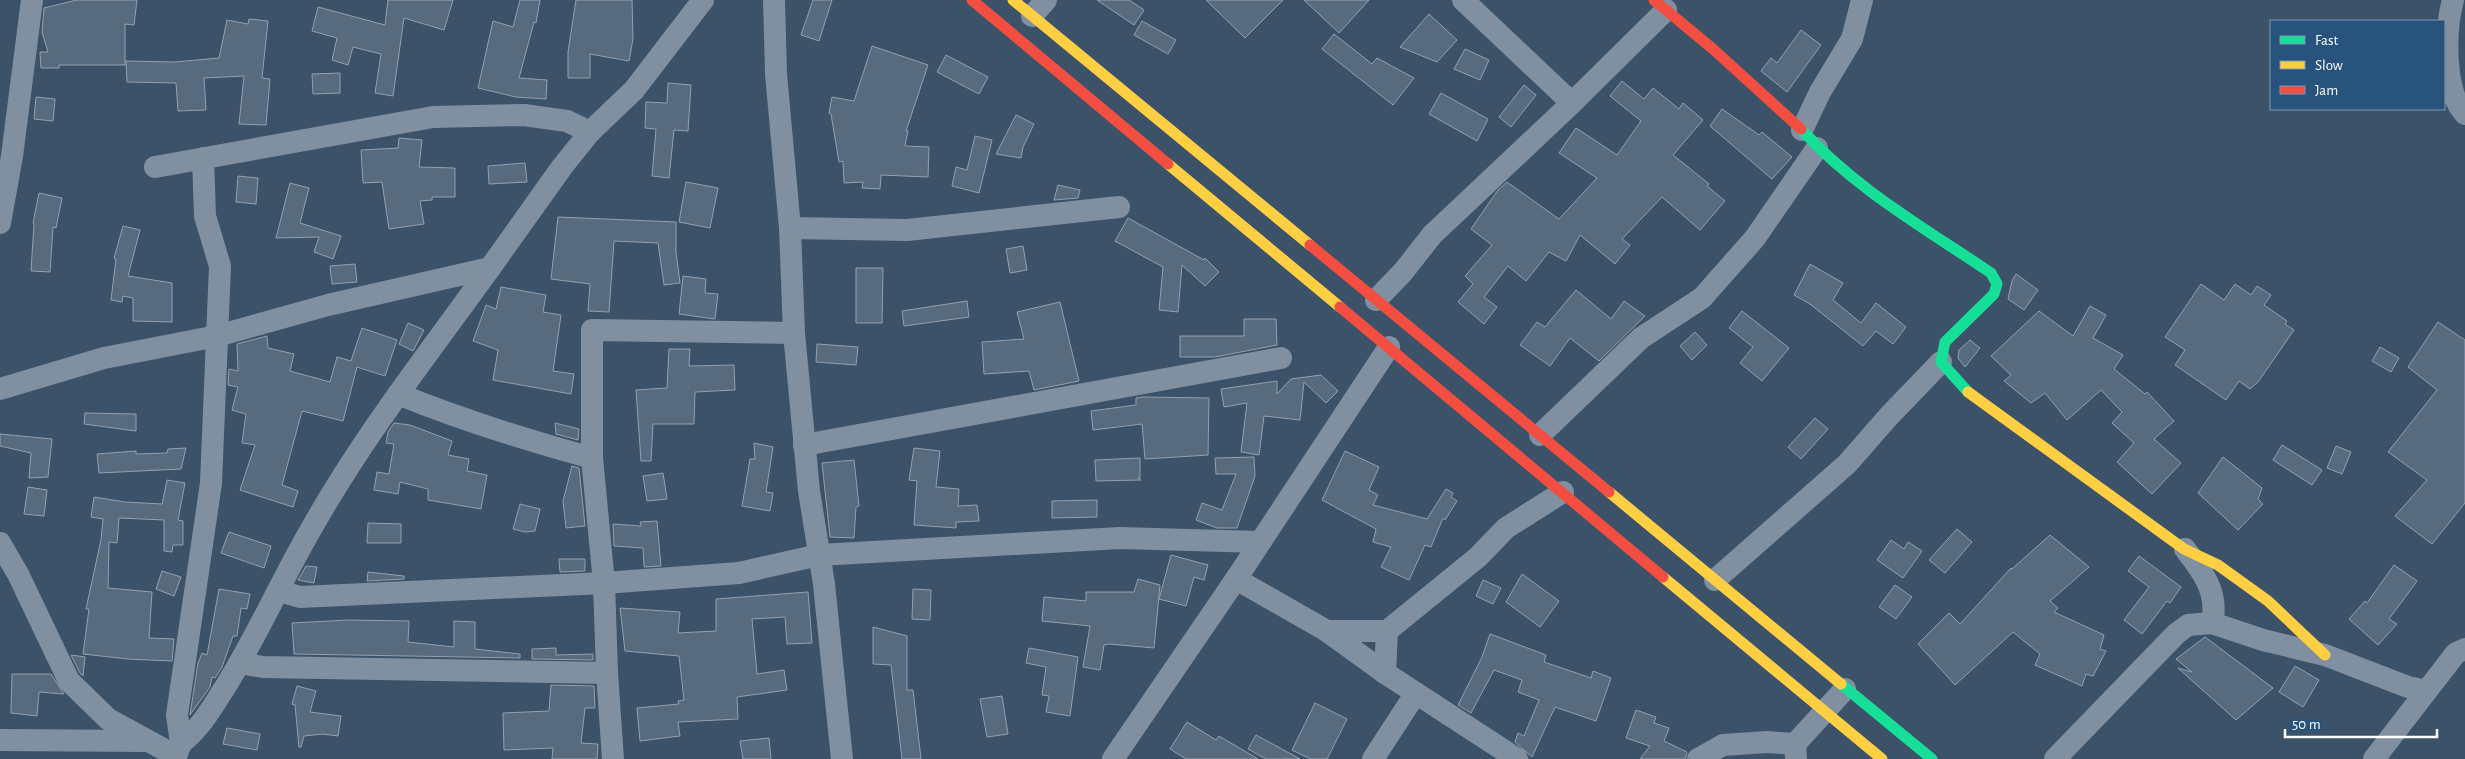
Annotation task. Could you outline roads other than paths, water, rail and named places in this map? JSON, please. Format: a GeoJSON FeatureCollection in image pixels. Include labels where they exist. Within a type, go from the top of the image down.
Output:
{"type":"FeatureCollection","features":[{"type":"Feature","properties":{"kind":"main road"},"geometry":{"type":"LineString","coordinates":[[972,0],[1882,759]]}},
{"type":"Feature","properties":{"kind":"main road"},"geometry":{"type":"LineString","coordinates":[[1013,0],[1039,8],[1376,300],[1932,759]]}},
{"type":"Feature","properties":{"kind":"main road"},"geometry":{"type":"LineString","coordinates":[[1660,5],[1802,130],[1817,148],[1887,203],[1991,273],[1997,284],[1994,294],[1945,342],[1941,362],[1956,381],[1979,402],[2184,548],[2218,566],[2268,601],[2326,655]]}},
{"type":"Feature","properties":{"kind":"street"},"geometry":{"type":"LineString","coordinates":[[0,223],[12,156],[32,0]]}},
{"type":"Feature","properties":{"kind":"street"},"geometry":{"type":"LineString","coordinates":[[177,753],[203,722],[240,663],[310,531],[353,460],[398,394],[562,167],[590,132],[634,90],[703,0]]}},
{"type":"Feature","properties":{"kind":"street"},"geometry":{"type":"LineString","coordinates":[[774,0],[776,74],[790,228],[794,333],[804,445],[819,555],[842,759]]}},
{"type":"Feature","properties":{"kind":"street"},"geometry":{"type":"LineString","coordinates":[[1463,0],[1572,103]]}},
{"type":"Feature","properties":{"kind":"street"},"geometry":{"type":"LineString","coordinates":[[2453,0],[2448,19],[2450,80],[2461,110],[2465,114]]}},
{"type":"Feature","properties":{"kind":"street"},"geometry":{"type":"LineString","coordinates":[[1802,130],[1820,92],[1852,40],[1856,3]]}},
{"type":"Feature","properties":{"kind":"street"},"geometry":{"type":"LineString","coordinates":[[1376,300],[1403,272],[1432,235],[1572,103],[1660,5]]}},
{"type":"Feature","properties":{"kind":"street"},"geometry":{"type":"LineString","coordinates":[[155,167],[433,117],[524,116],[567,121],[590,132]]}},
{"type":"Feature","properties":{"kind":"street"},"geometry":{"type":"LineString","coordinates":[[1540,435],[1641,338],[1702,298],[1755,238],[1817,148]]}},
{"type":"Feature","properties":{"kind":"street"},"geometry":{"type":"LineString","coordinates":[[177,753],[177,715],[211,483],[220,266],[205,216],[203,158]]}},
{"type":"Feature","properties":{"kind":"street"},"geometry":{"type":"LineString","coordinates":[[790,228],[907,230],[1119,207]]}},
{"type":"Feature","properties":{"kind":"street"},"geometry":{"type":"LineString","coordinates":[[0,389],[104,358],[217,336],[328,305],[490,268]]}},
{"type":"Feature","properties":{"kind":"street"},"geometry":{"type":"LineString","coordinates":[[613,759],[606,673],[604,583],[592,458],[592,330],[794,333]]}},
{"type":"Feature","properties":{"kind":"street"},"geometry":{"type":"LineString","coordinates":[[1114,759],[1236,579],[1388,347]]}},
{"type":"Feature","properties":{"kind":"street"},"geometry":{"type":"LineString","coordinates":[[804,445],[1281,358]]}},
{"type":"Feature","properties":{"kind":"street"},"geometry":{"type":"LineString","coordinates":[[1715,580],[1847,464],[1888,416],[1941,362]]}},
{"type":"Feature","properties":{"kind":"street"},"geometry":{"type":"LineString","coordinates":[[398,394],[456,418],[511,436],[592,458]]}},
{"type":"Feature","properties":{"kind":"street"},"geometry":{"type":"LineString","coordinates":[[1327,631],[1387,631],[1478,557],[1506,528],[1563,492]]}},
{"type":"Feature","properties":{"kind":"street"},"geometry":{"type":"LineString","coordinates":[[279,591],[300,597],[604,583],[739,573],[819,555],[1120,538],[1260,542]]}},
{"type":"Feature","properties":{"kind":"street"},"geometry":{"type":"LineString","coordinates":[[0,543],[18,574],[69,682],[108,719],[147,741],[177,753]]}},
{"type":"Feature","properties":{"kind":"street"},"geometry":{"type":"LineString","coordinates":[[2184,548],[2201,569],[2211,588],[2215,610],[2212,623]]}},
{"type":"Feature","properties":{"kind":"street"},"geometry":{"type":"LineString","coordinates":[[1236,579],[1327,631],[1385,673],[1517,759]]}},
{"type":"Feature","properties":{"kind":"street"},"geometry":{"type":"LineString","coordinates":[[2055,759],[2176,634],[2188,625],[2212,623],[2263,640],[2326,655],[2408,687],[2426,691]]}},
{"type":"Feature","properties":{"kind":"street"},"geometry":{"type":"LineString","coordinates":[[1385,673],[1387,631]]}},
{"type":"Feature","properties":{"kind":"street"},"geometry":{"type":"LineString","coordinates":[[2374,759],[2456,653],[2465,649]]}},
{"type":"Feature","properties":{"kind":"street"},"geometry":{"type":"LineString","coordinates":[[240,663],[262,667],[606,673]]}},
{"type":"Feature","properties":{"kind":"street"},"geometry":{"type":"LineString","coordinates":[[1698,759],[1724,745],[1768,742],[1795,751],[1824,711],[1845,689]]}},
{"type":"Feature","properties":{"kind":"street"},"geometry":{"type":"LineString","coordinates":[[1373,759],[1416,693]]}},
{"type":"Feature","properties":{"kind":"street"},"geometry":{"type":"LineString","coordinates":[[0,740],[147,741]]}}]}
